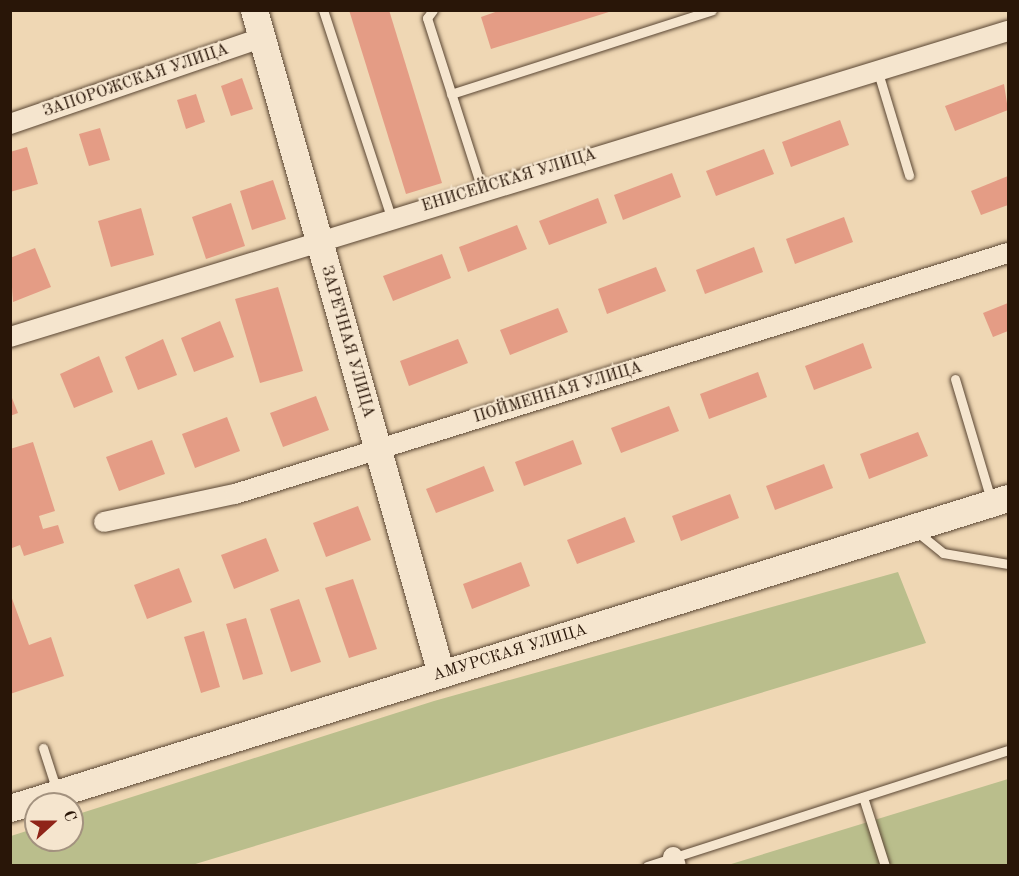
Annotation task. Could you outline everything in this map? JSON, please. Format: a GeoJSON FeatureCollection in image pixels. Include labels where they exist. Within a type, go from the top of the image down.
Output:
{"type":"FeatureCollection","features":[{"type":"Feature","properties":{"kind":"street","name":"ЗАРЕЧНАЯ УЛИЦА"},"geometry":{"type":"LineString","coordinates":[[254,10],[441,674]]}},
{"type":"Feature","properties":{"kind":"street","name":"ЕНИСЕЙСКАЯ УЛИЦА"},"geometry":{"type":"LineString","coordinates":[[10,336],[482,189],[1008,31]]}},
{"type":"Feature","properties":{"kind":"street","name":"ЗАПОРОЖСКАЯ УЛИЦА"},"geometry":{"type":"LineString","coordinates":[[10,124],[261,38]]}},
{"type":"Feature","properties":{"kind":"street","name":"ПОЙМЕННАЯ УЛИЦА"},"geometry":{"type":"LineString","coordinates":[[104,522],[235,494],[1008,253]]}},
{"type":"Feature","properties":{"kind":"street","name":"АМУРСКАЯ УЛИЦА"},"geometry":{"type":"LineString","coordinates":[[64,792],[1000,501]]}},
{"type":"Feature","properties":{"kind":"lane"},"geometry":{"type":"LineString","coordinates":[[323,10],[391,217]]}},
{"type":"Feature","properties":{"kind":"lane"},"geometry":{"type":"LineString","coordinates":[[451,94],[712,10]]}},
{"type":"Feature","properties":{"kind":"lane"},"geometry":{"type":"LineString","coordinates":[[428,13],[482,189]]}},
{"type":"Feature","properties":{"kind":"lane"},"geometry":{"type":"LineString","coordinates":[[877,69],[909,175]]}},
{"type":"Feature","properties":{"kind":"lane"},"geometry":{"type":"LineString","coordinates":[[955,379],[1000,501]]}},
{"type":"Feature","properties":{"kind":"lane"},"geometry":{"type":"LineString","coordinates":[[915,529],[943,553],[1008,564]]}},
{"type":"Feature","properties":{"kind":"lane"},"geometry":{"type":"LineString","coordinates":[[43,748],[57,792]]}},
{"type":"Feature","properties":{"kind":"lane"},"geometry":{"type":"LineString","coordinates":[[647,866],[675,861],[1008,750]]}},
{"type":"Feature","properties":{"kind":"lane"},"geometry":{"type":"LineString","coordinates":[[863,797],[885,866]]}},
{"type":"Feature","properties":{"kind":"green space"},"geometry":{"type":"Polygon","coordinates":[[[898,572],[926,643],[192,865],[11,865],[11,836],[24,832],[24,852],[84,852],[84,812],[434,701],[898,572]]]}},
{"type":"Feature","properties":{"kind":"green space"},"geometry":{"type":"Polygon","coordinates":[[[1008,779],[1008,865],[728,865],[1008,779]]]}},
{"type":"Feature","properties":{"kind":"building"},"geometry":{"type":"Polygon","coordinates":[[[349,10],[389,10],[442,183],[406,194],[349,10]]]}},
{"type":"Feature","properties":{"kind":"building"},"geometry":{"type":"Polygon","coordinates":[[[501,10],[612,11],[491,49],[481,17],[501,10]]]}},
{"type":"Feature","properties":{"kind":"building"},"geometry":{"type":"Polygon","coordinates":[[[242,78],[253,109],[231,116],[221,86],[242,78]]]}},
{"type":"Feature","properties":{"kind":"building"},"geometry":{"type":"Polygon","coordinates":[[[1004,84],[1008,110],[955,131],[945,106],[1004,84]]]}},
{"type":"Feature","properties":{"kind":"building"},"geometry":{"type":"Polygon","coordinates":[[[196,94],[205,122],[186,129],[177,100],[196,94]]]}},
{"type":"Feature","properties":{"kind":"building"},"geometry":{"type":"Polygon","coordinates":[[[840,120],[849,145],[791,167],[782,142],[840,120]]]}},
{"type":"Feature","properties":{"kind":"building"},"geometry":{"type":"Polygon","coordinates":[[[100,128],[110,160],[89,166],[79,134],[100,128]]]}},
{"type":"Feature","properties":{"kind":"building"},"geometry":{"type":"Polygon","coordinates":[[[27,147],[38,184],[10,192],[10,152],[27,147]]]}},
{"type":"Feature","properties":{"kind":"building"},"geometry":{"type":"Polygon","coordinates":[[[764,149],[774,174],[716,196],[706,171],[764,149]]]}},
{"type":"Feature","properties":{"kind":"building"},"geometry":{"type":"Polygon","coordinates":[[[672,173],[681,197],[623,220],[614,195],[672,173]]]}},
{"type":"Feature","properties":{"kind":"building"},"geometry":{"type":"Polygon","coordinates":[[[1008,176],[1008,205],[981,215],[971,191],[1008,176]]]}},
{"type":"Feature","properties":{"kind":"building"},"geometry":{"type":"Polygon","coordinates":[[[273,180],[286,219],[252,230],[240,191],[273,180]]]}},
{"type":"Feature","properties":{"kind":"building"},"geometry":{"type":"Polygon","coordinates":[[[598,198],[607,223],[549,245],[539,221],[598,198]]]}},
{"type":"Feature","properties":{"kind":"building"},"geometry":{"type":"Polygon","coordinates":[[[231,203],[245,246],[206,259],[192,217],[231,203]]]}},
{"type":"Feature","properties":{"kind":"building"},"geometry":{"type":"Polygon","coordinates":[[[141,208],[154,255],[111,267],[98,221],[141,208]]]}},
{"type":"Feature","properties":{"kind":"building"},"geometry":{"type":"Polygon","coordinates":[[[844,217],[853,242],[795,264],[786,239],[844,217]]]}},
{"type":"Feature","properties":{"kind":"building"},"geometry":{"type":"Polygon","coordinates":[[[517,225],[527,249],[468,272],[459,247],[517,225]]]}},
{"type":"Feature","properties":{"kind":"building"},"geometry":{"type":"Polygon","coordinates":[[[754,247],[763,272],[705,294],[696,270],[754,247]]]}},
{"type":"Feature","properties":{"kind":"building"},"geometry":{"type":"Polygon","coordinates":[[[35,248],[51,287],[13,302],[10,258],[35,248]]]}},
{"type":"Feature","properties":{"kind":"building"},"geometry":{"type":"Polygon","coordinates":[[[442,254],[451,278],[393,301],[383,276],[442,254]]]}},
{"type":"Feature","properties":{"kind":"building"},"geometry":{"type":"Polygon","coordinates":[[[656,267],[666,291],[607,314],[598,289],[656,267]]]}},
{"type":"Feature","properties":{"kind":"building"},"geometry":{"type":"Polygon","coordinates":[[[278,287],[303,371],[260,383],[235,299],[278,287]]]}},
{"type":"Feature","properties":{"kind":"building"},"geometry":{"type":"Polygon","coordinates":[[[1008,303],[1008,331],[993,337],[983,313],[1008,303]]]}},
{"type":"Feature","properties":{"kind":"building"},"geometry":{"type":"Polygon","coordinates":[[[558,308],[568,332],[510,355],[500,330],[558,308]]]}},
{"type":"Feature","properties":{"kind":"building"},"geometry":{"type":"Polygon","coordinates":[[[220,321],[234,357],[194,372],[181,338],[220,321]]]}},
{"type":"Feature","properties":{"kind":"building"},"geometry":{"type":"Polygon","coordinates":[[[163,339],[177,375],[138,390],[125,357],[163,339]]]}},
{"type":"Feature","properties":{"kind":"building"},"geometry":{"type":"Polygon","coordinates":[[[458,339],[468,363],[409,386],[400,361],[458,339]]]}},
{"type":"Feature","properties":{"kind":"building"},"geometry":{"type":"Polygon","coordinates":[[[863,343],[872,368],[814,390],[805,366],[863,343]]]}},
{"type":"Feature","properties":{"kind":"building"},"geometry":{"type":"Polygon","coordinates":[[[99,356],[113,392],[74,408],[60,374],[99,356]]]}},
{"type":"Feature","properties":{"kind":"building"},"geometry":{"type":"Polygon","coordinates":[[[758,372],[767,397],[709,419],[700,394],[758,372]]]}},
{"type":"Feature","properties":{"kind":"building"},"geometry":{"type":"Polygon","coordinates":[[[10,393],[18,413],[10,416],[10,393]]]}},
{"type":"Feature","properties":{"kind":"building"},"geometry":{"type":"Polygon","coordinates":[[[316,396],[329,430],[283,447],[270,413],[316,396]]]}},
{"type":"Feature","properties":{"kind":"building"},"geometry":{"type":"Polygon","coordinates":[[[669,406],[679,431],[621,453],[611,428],[669,406]]]}},
{"type":"Feature","properties":{"kind":"building"},"geometry":{"type":"Polygon","coordinates":[[[227,417],[240,451],[195,468],[182,434],[227,417]]]}},
{"type":"Feature","properties":{"kind":"building"},"geometry":{"type":"Polygon","coordinates":[[[918,432],[928,456],[869,479],[860,454],[918,432]]]}},
{"type":"Feature","properties":{"kind":"building"},"geometry":{"type":"Polygon","coordinates":[[[152,440],[165,474],[119,491],[106,457],[152,440]]]}},
{"type":"Feature","properties":{"kind":"building"},"geometry":{"type":"Polygon","coordinates":[[[573,440],[582,464],[524,486],[515,462],[573,440]]]}},
{"type":"Feature","properties":{"kind":"building"},"geometry":{"type":"Polygon","coordinates":[[[33,442],[55,511],[39,516],[43,529],[58,525],[64,543],[24,556],[20,545],[12,548],[10,543],[10,449],[33,442]]]}},
{"type":"Feature","properties":{"kind":"building"},"geometry":{"type":"Polygon","coordinates":[[[824,464],[833,488],[775,510],[766,486],[824,464]]]}},
{"type":"Feature","properties":{"kind":"building"},"geometry":{"type":"Polygon","coordinates":[[[484,466],[494,491],[436,513],[426,489],[484,466]]]}},
{"type":"Feature","properties":{"kind":"building"},"geometry":{"type":"Polygon","coordinates":[[[730,494],[739,518],[681,541],[672,516],[730,494]]]}},
{"type":"Feature","properties":{"kind":"building"},"geometry":{"type":"Polygon","coordinates":[[[358,506],[371,540],[326,557],[313,523],[358,506]]]}},
{"type":"Feature","properties":{"kind":"building"},"geometry":{"type":"Polygon","coordinates":[[[625,517],[635,542],[577,564],[567,540],[625,517]]]}},
{"type":"Feature","properties":{"kind":"building"},"geometry":{"type":"Polygon","coordinates":[[[266,538],[279,571],[234,589],[221,555],[266,538]]]}},
{"type":"Feature","properties":{"kind":"building"},"geometry":{"type":"Polygon","coordinates":[[[521,562],[530,586],[472,609],[463,584],[521,562]]]}},
{"type":"Feature","properties":{"kind":"building"},"geometry":{"type":"Polygon","coordinates":[[[179,568],[192,602],[147,619],[134,585],[179,568]]]}},
{"type":"Feature","properties":{"kind":"building"},"geometry":{"type":"Polygon","coordinates":[[[353,579],[377,649],[349,658],[325,588],[353,579]]]}},
{"type":"Feature","properties":{"kind":"building"},"geometry":{"type":"Polygon","coordinates":[[[10,593],[29,645],[51,637],[64,676],[10,694],[10,593]]]}},
{"type":"Feature","properties":{"kind":"building"},"geometry":{"type":"Polygon","coordinates":[[[299,599],[321,662],[291,672],[270,609],[299,599]]]}},
{"type":"Feature","properties":{"kind":"building"},"geometry":{"type":"Polygon","coordinates":[[[246,618],[263,674],[243,680],[226,624],[246,618]]]}},
{"type":"Feature","properties":{"kind":"building"},"geometry":{"type":"Polygon","coordinates":[[[204,631],[220,687],[201,693],[184,637],[204,631]]]}}]}
